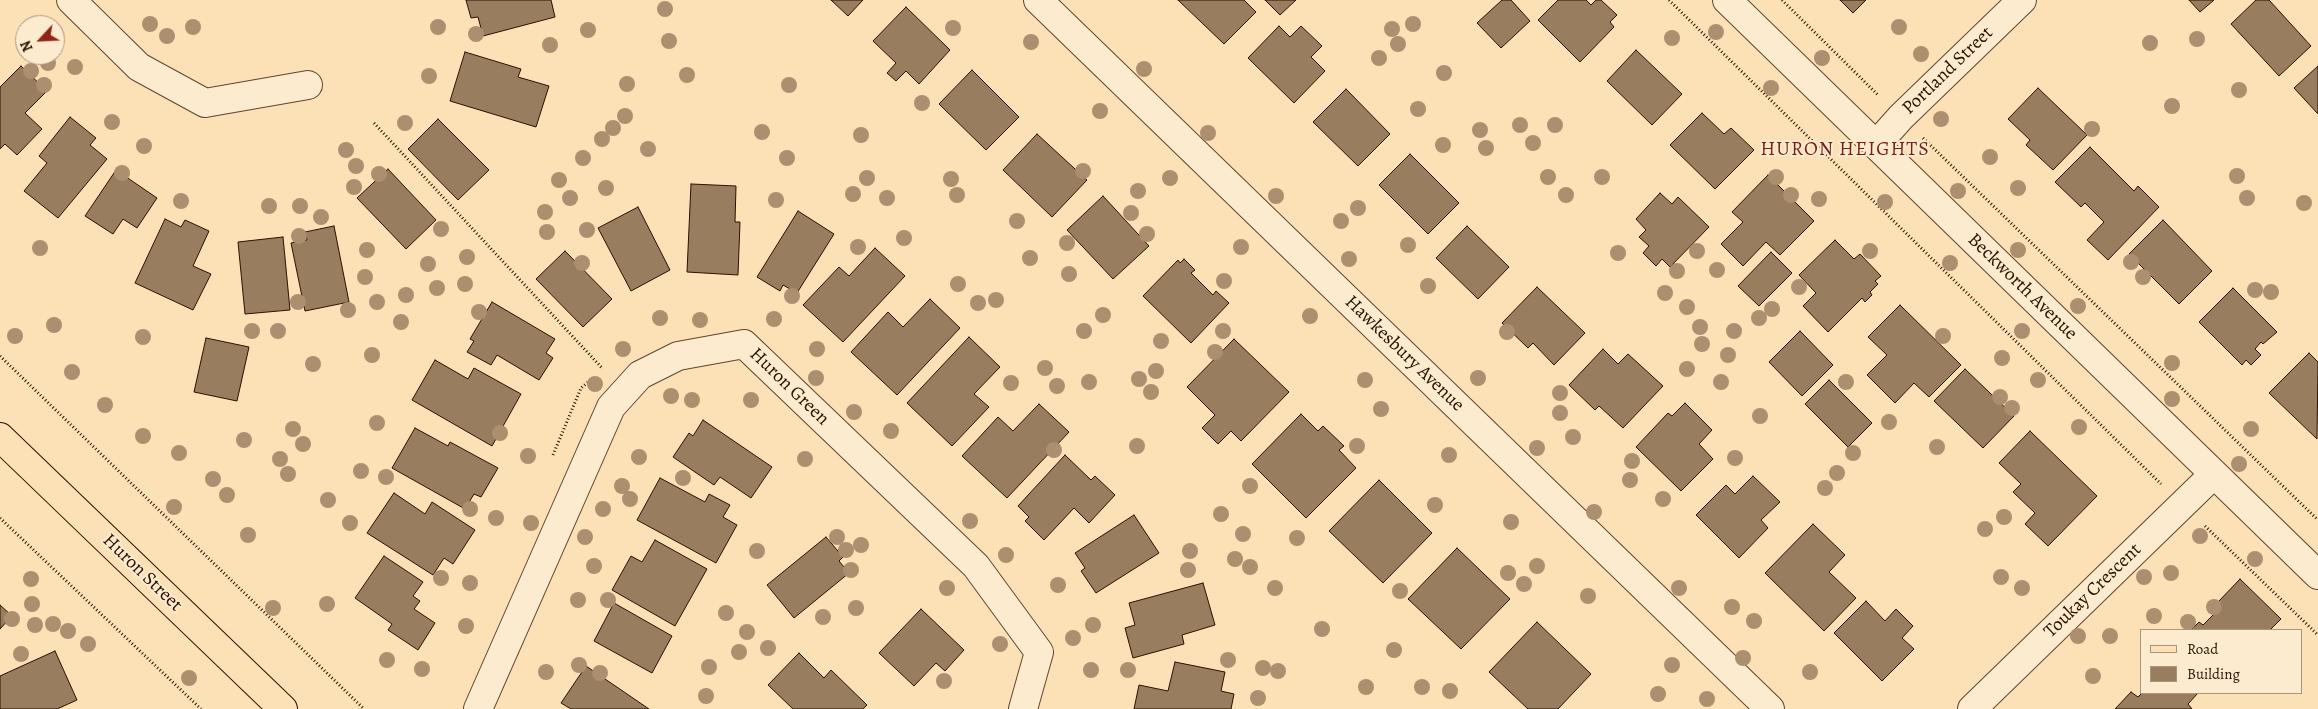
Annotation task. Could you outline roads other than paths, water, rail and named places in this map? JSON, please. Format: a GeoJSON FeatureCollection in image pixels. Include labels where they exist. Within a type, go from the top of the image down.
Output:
{"type":"FeatureCollection","features":[{"type":"Feature","properties":{"kind":"main road","name":"Huron Street"},"geometry":{"type":"LineString","coordinates":[[0,437],[283,709]]}},
{"type":"Feature","properties":{"kind":"street"},"geometry":{"type":"LineString","coordinates":[[71,0],[139,68],[205,103],[308,85]]}},
{"type":"Feature","properties":{"kind":"street","name":"Hawkesbury Avenue"},"geometry":{"type":"LineString","coordinates":[[1038,0],[1770,709]]}},
{"type":"Feature","properties":{"kind":"street","name":"Beckworth Avenue"},"geometry":{"type":"LineString","coordinates":[[1727,0],[2318,575]]}},
{"type":"Feature","properties":{"kind":"street","name":"Portland Street"},"geometry":{"type":"LineString","coordinates":[[1876,145],[1901,117],[2022,0]]}},
{"type":"Feature","properties":{"kind":"street","name":"Huron Green"},"geometry":{"type":"LineString","coordinates":[[478,709],[611,407],[640,374],[678,356],[744,344],[976,566],[1039,652],[1023,709]]}},
{"type":"Feature","properties":{"kind":"street","name":"Toukay Crescent"},"geometry":{"type":"LineString","coordinates":[[1972,709],[2214,474]]}},
{"type":"Feature","properties":{"kind":"district","name":"HURON HEIGHTS"},"geometry":{"type":"Point","coordinates":[1845,150]}}]}
